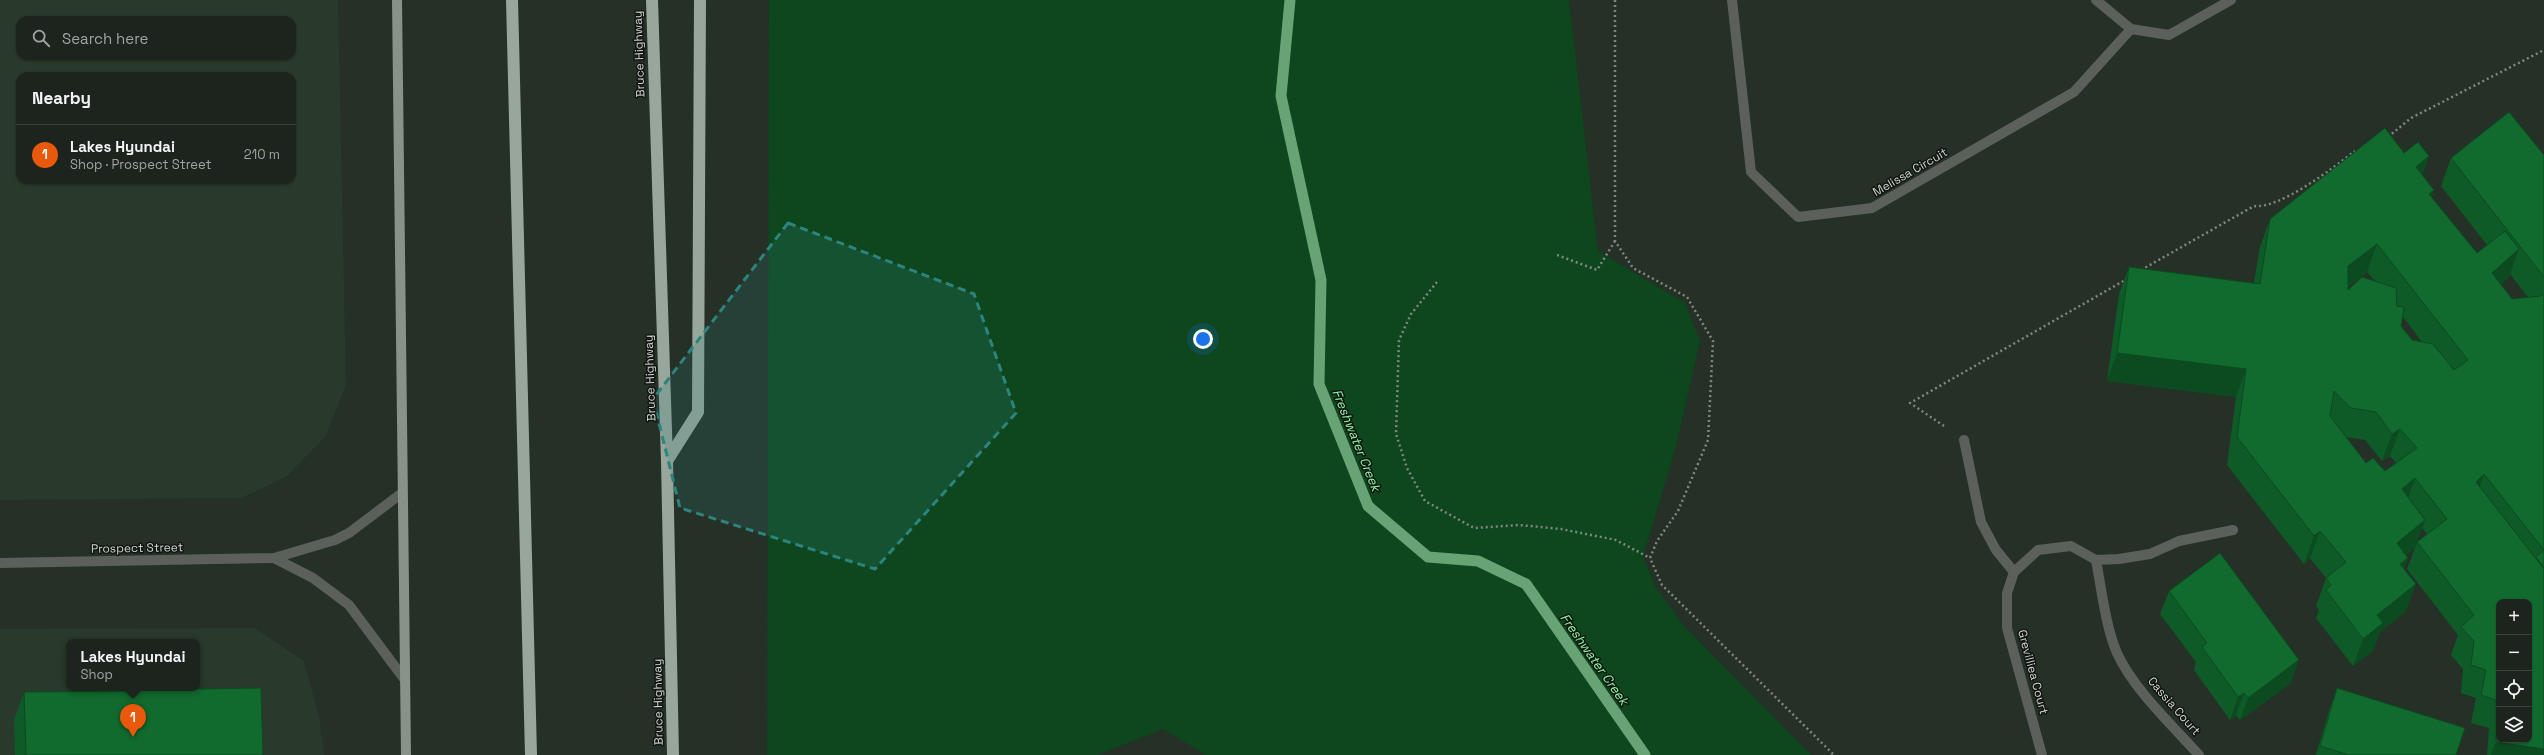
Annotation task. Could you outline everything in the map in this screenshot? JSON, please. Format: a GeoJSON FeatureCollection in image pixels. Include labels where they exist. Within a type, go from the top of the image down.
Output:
{"type":"FeatureCollection","features":[{"type":"Feature","properties":{"kind":"highway"},"geometry":{"type":"LineString","coordinates":[[512,0],[530,755]]}},
{"type":"Feature","properties":{"kind":"highway","name":"Bruce Highway"},"geometry":{"type":"LineString","coordinates":[[652,0],[673,755]]}},
{"type":"Feature","properties":{"kind":"highway"},"geometry":{"type":"LineString","coordinates":[[666,461],[698,412],[700,0]]}},
{"type":"Feature","properties":{"kind":"main road"},"geometry":{"type":"LineString","coordinates":[[397,0],[406,755]]}},
{"type":"Feature","properties":{"kind":"street","name":"Melissa Circuit"},"geometry":{"type":"LineString","coordinates":[[1732,0],[1751,172],[1798,217],[1872,208],[2074,92],[2131,29]]}},
{"type":"Feature","properties":{"kind":"street"},"geometry":{"type":"LineString","coordinates":[[2096,0],[2131,29],[2169,35],[2231,0]]}},
{"type":"Feature","properties":{"kind":"street"},"geometry":{"type":"LineString","coordinates":[[1964,440],[1981,522],[1996,550],[2014,572]]}},
{"type":"Feature","properties":{"kind":"street","name":"Prospect Street"},"geometry":{"type":"LineString","coordinates":[[0,563],[274,558],[335,540],[349,533],[402,492]]}},
{"type":"Feature","properties":{"kind":"street"},"geometry":{"type":"LineString","coordinates":[[2096,560],[2119,559],[2150,554],[2179,541],[2233,530]]}},
{"type":"Feature","properties":{"kind":"street","name":"Grevilliea Court"},"geometry":{"type":"LineString","coordinates":[[2042,755],[2007,628],[2007,594],[2014,572],[2038,550],[2072,546],[2096,560]]}},
{"type":"Feature","properties":{"kind":"street","name":"Prospect Street"},"geometry":{"type":"LineString","coordinates":[[274,558],[313,578],[349,605],[405,680]]}},
{"type":"Feature","properties":{"kind":"street","name":"Cassia Court"},"geometry":{"type":"LineString","coordinates":[[2096,560],[2104,605],[2117,653],[2145,695],[2199,755]]}},
{"type":"Feature","properties":{"kind":"path"},"geometry":{"type":"LineString","coordinates":[[1557,254],[1597,270],[1615,241],[1615,0]]}},
{"type":"Feature","properties":{"kind":"path"},"geometry":{"type":"LineString","coordinates":[[2383,142],[2411,118],[2544,50]]}},
{"type":"Feature","properties":{"kind":"path"},"geometry":{"type":"LineString","coordinates":[[2137,273],[2254,206],[2264,207],[2319,179],[2357,150]]}},
{"type":"Feature","properties":{"kind":"path"},"geometry":{"type":"LineString","coordinates":[[1615,241],[1633,268],[1687,297],[1713,341],[1708,440],[1678,510],[1656,541],[1650,558]]}},
{"type":"Feature","properties":{"kind":"path"},"geometry":{"type":"LineString","coordinates":[[1964,440],[1910,403],[2130,277]]}},
{"type":"Feature","properties":{"kind":"path"},"geometry":{"type":"LineString","coordinates":[[1437,282],[1411,314],[1399,340],[1396,434],[1407,468],[1425,501],[1474,528],[1519,525],[1561,529],[1616,540],[1650,558],[1662,585],[1834,755]]}},
{"type":"Feature","properties":{"kind":"highlighted area"},"geometry":{"type":"Polygon","coordinates":[[[788,223],[974,294],[1016,413],[875,569],[680,508],[653,399],[788,223]]]}},
{"type":"Feature","properties":{"kind":"shaded area"},"geometry":{"type":"Polygon","coordinates":[[[0,0],[338,0],[346,385],[325,437],[286,477],[241,498],[0,500],[0,0]]]}},
{"type":"Feature","properties":{"kind":"shaded area"},"geometry":{"type":"Polygon","coordinates":[[[255,628],[304,661],[319,717],[324,755],[0,755],[0,629],[255,628]]]}},
{"type":"Feature","properties":{"kind":"green space"},"geometry":{"type":"Polygon","coordinates":[[[769,0],[1569,0],[1598,251],[1685,303],[1700,341],[1675,450],[1643,556],[1655,586],[1684,626],[1811,755],[1206,755],[1163,729],[1097,755],[767,755],[769,0]]]}},
{"type":"Feature","properties":{"kind":"building"},"geometry":{"type":"Polygon","coordinates":[[[2509,112],[2544,155],[2544,277],[2451,158],[2509,112]]]}},
{"type":"Feature","properties":{"kind":"building"},"geometry":{"type":"Polygon","coordinates":[[[2385,128],[2404,153],[2418,142],[2429,156],[2416,167],[2434,190],[2429,194],[2477,253],[2505,231],[2519,249],[2492,273],[2512,299],[2541,296],[2544,294],[2544,550],[2484,474],[2476,482],[2544,569],[2544,749],[2503,743],[2532,743],[2532,599],[2496,599],[2496,700],[2481,695],[2486,670],[2471,665],[2474,641],[2461,627],[2474,615],[2417,542],[2447,519],[2415,478],[2402,489],[2425,520],[2397,543],[2408,558],[2400,564],[2416,584],[2377,615],[2383,623],[2363,639],[2326,590],[2331,585],[2326,578],[2346,562],[2320,531],[2314,536],[2237,437],[2246,369],[2117,353],[2129,267],[2260,284],[2270,219],[2385,128]],[[2377,244],[2348,266],[2348,290],[2362,277],[2396,288],[2397,306],[2404,307],[2401,326],[2412,340],[2433,344],[2454,370],[2468,360],[2377,244]],[[2334,391],[2330,416],[2366,463],[2373,458],[2385,471],[2417,448],[2400,429],[2392,434],[2376,412],[2351,408],[2334,391]]]}},
{"type":"Feature","properties":{"kind":"building"},"geometry":{"type":"Polygon","coordinates":[[[2544,550],[2544,567],[2536,557],[2544,550]]]}},
{"type":"Feature","properties":{"kind":"building"},"geometry":{"type":"Polygon","coordinates":[[[2220,553],[2299,660],[2248,698],[2244,693],[2238,697],[2202,647],[2207,643],[2169,591],[2220,553]]]}},
{"type":"Feature","properties":{"kind":"building"},"geometry":{"type":"Polygon","coordinates":[[[261,688],[263,755],[26,755],[24,692],[200,691],[200,689],[261,688]]]}},
{"type":"Feature","properties":{"kind":"building"},"geometry":{"type":"Polygon","coordinates":[[[2337,688],[2465,728],[2456,755],[2349,755],[2320,746],[2337,688]]]}},
{"type":"Feature","properties":{"kind":"waterway","name":"Freshwater Creek"},"geometry":{"type":"LineString","coordinates":[[1290,0],[1281,96],[1321,280],[1319,384],[1368,506],[1428,557],[1478,561],[1526,584],[1645,755]]}},
{"type":"Feature","properties":{"kind":"place","name":"Lakes Hyundai"},"geometry":{"type":"Point","coordinates":[133,737]}}]}
